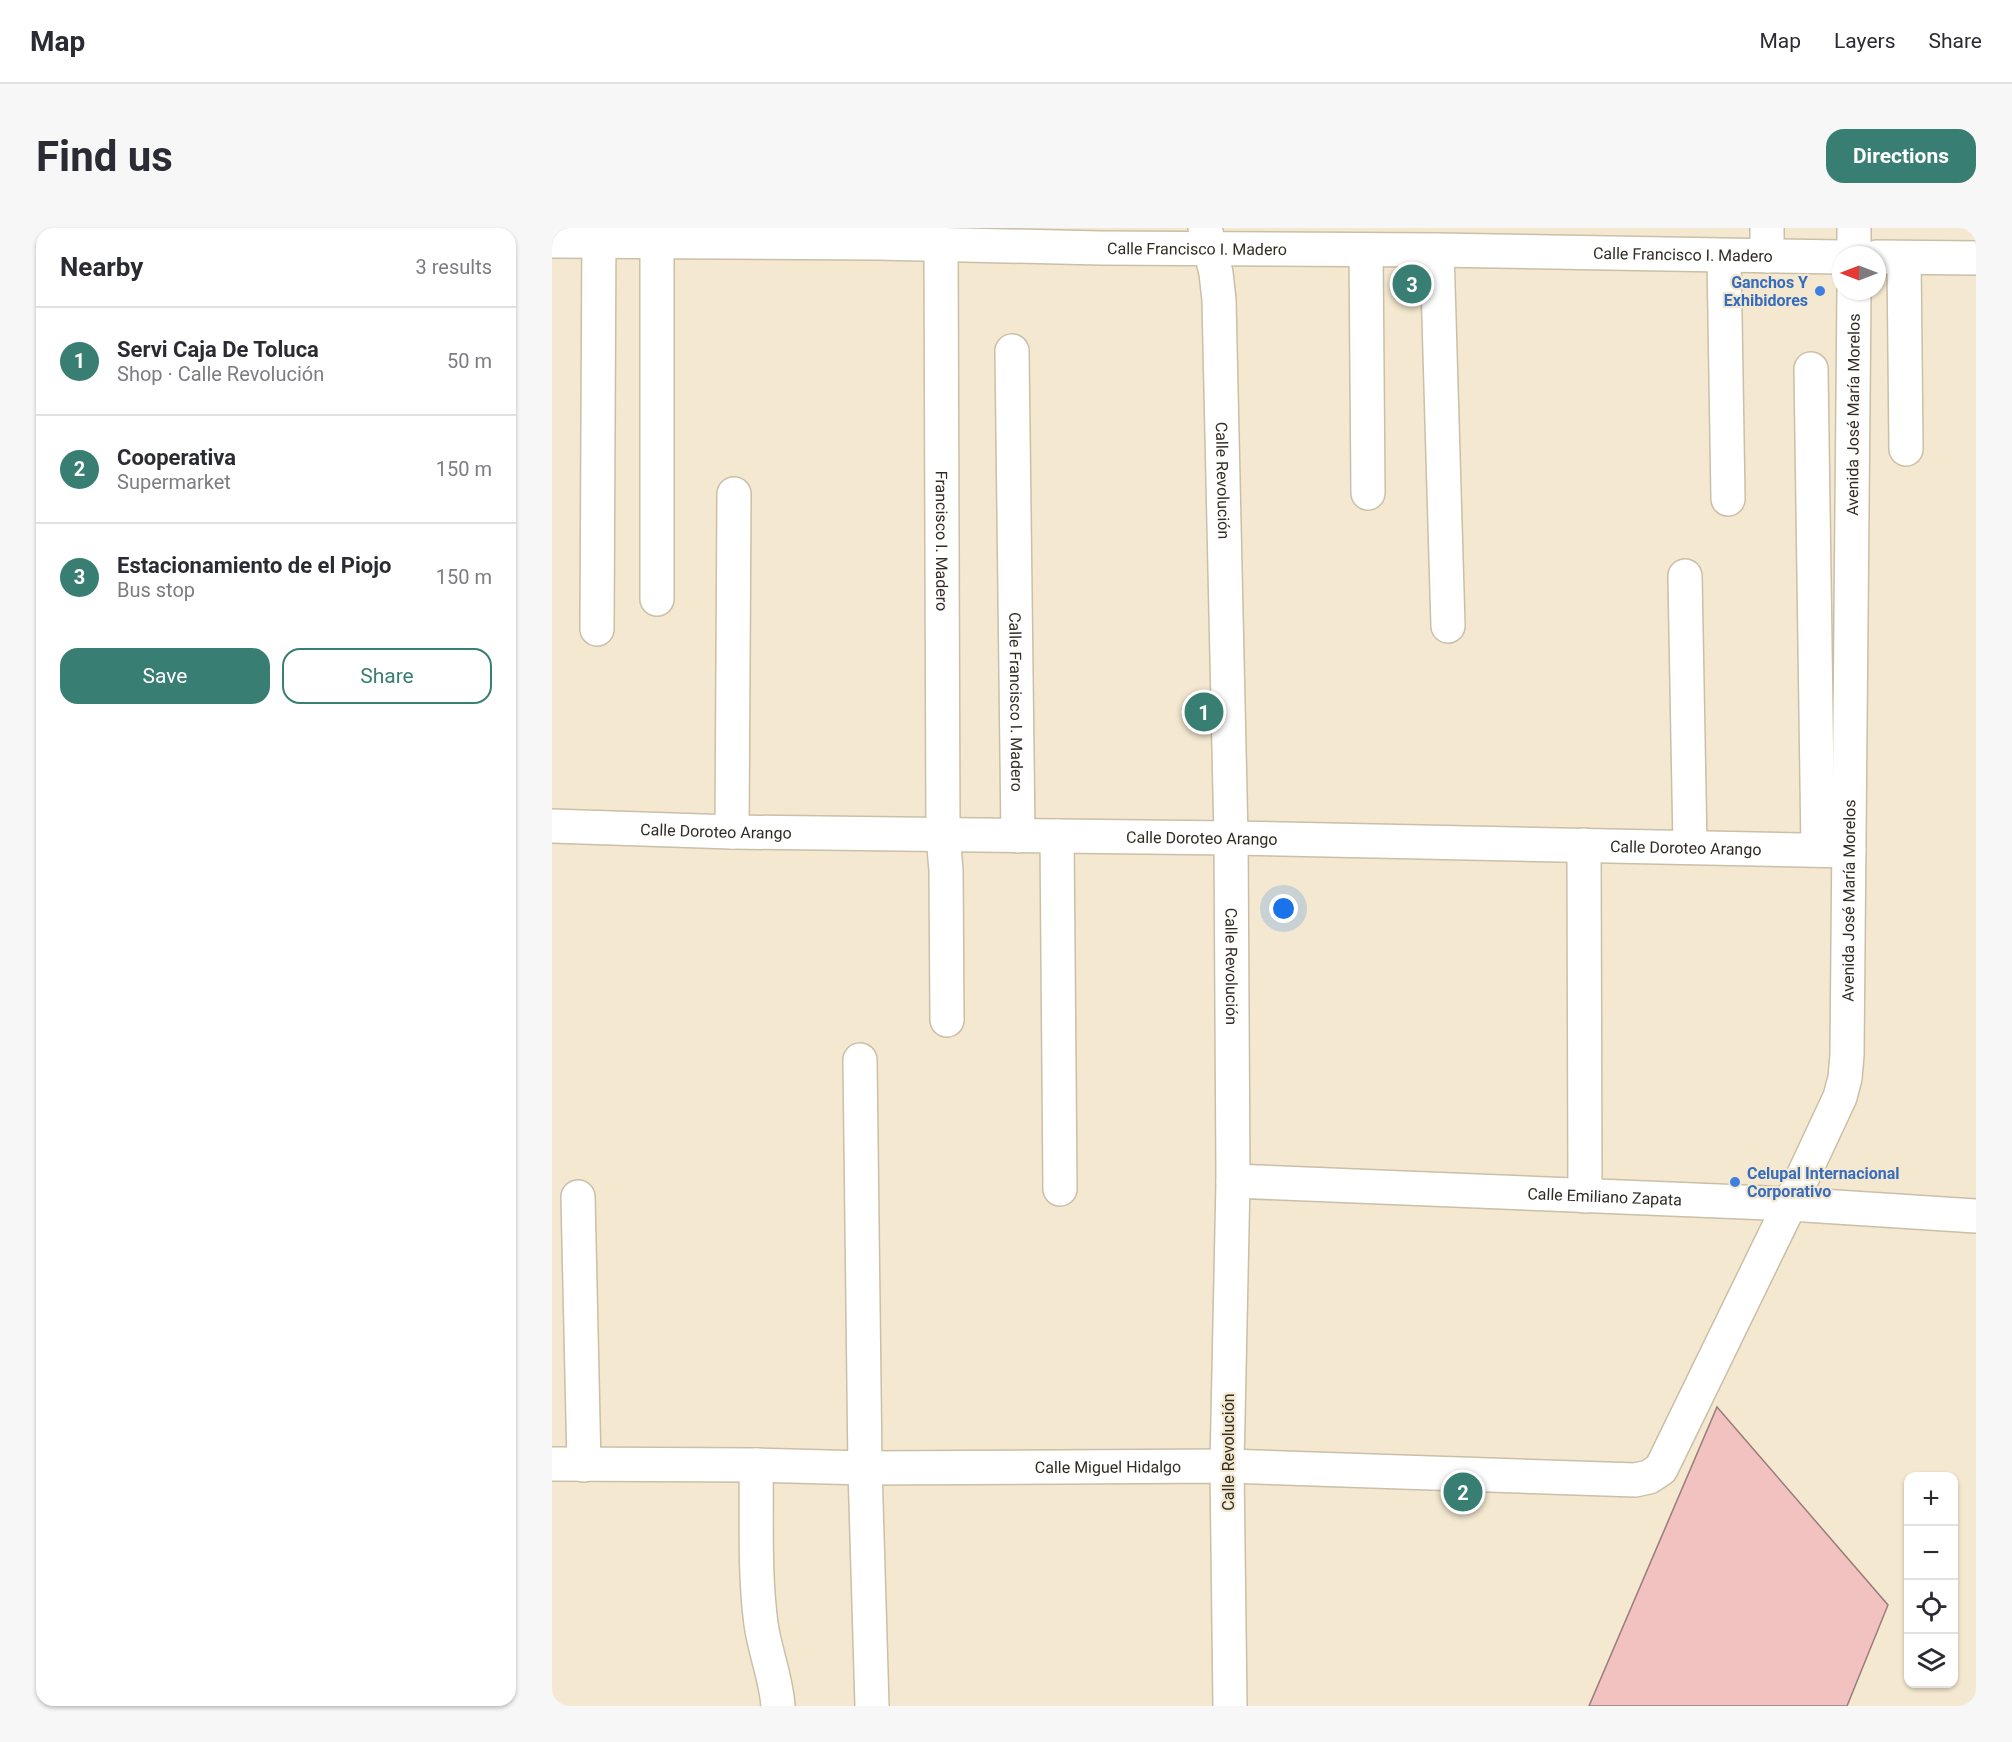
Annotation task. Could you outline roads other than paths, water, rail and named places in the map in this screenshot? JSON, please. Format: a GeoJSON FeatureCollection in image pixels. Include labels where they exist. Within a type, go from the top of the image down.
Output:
{"type":"FeatureCollection","features":[{"type":"Feature","properties":{"kind":"street"},"geometry":{"type":"LineString","coordinates":[[1854,228],[1854,246]]}},
{"type":"Feature","properties":{"kind":"street"},"geometry":{"type":"LineString","coordinates":[[597,629],[599,234]]}},
{"type":"Feature","properties":{"kind":"street","name":"Calle Francisco I. Madero"},"geometry":{"type":"LineString","coordinates":[[552,241],[599,234],[657,241],[941,245],[1101,238],[1208,238],[1366,250],[1437,250],[1516,240],[1657,241],[1724,256],[1767,242],[1832,255]]}},
{"type":"Feature","properties":{"kind":"street","name":"Calle Revolución"},"geometry":{"type":"LineString","coordinates":[[1208,238],[1219,300],[1231,838],[1233,1181],[1227,1466],[1230,1706]]}},
{"type":"Feature","properties":{"kind":"street"},"geometry":{"type":"LineString","coordinates":[[657,241],[657,599]]}},
{"type":"Feature","properties":{"kind":"street","name":"Francisco I. Madero"},"geometry":{"type":"LineString","coordinates":[[941,245],[943,836],[946,870],[947,1020]]}},
{"type":"Feature","properties":{"kind":"street"},"geometry":{"type":"LineString","coordinates":[[1366,250],[1368,493]]}},
{"type":"Feature","properties":{"kind":"street"},"geometry":{"type":"LineString","coordinates":[[1437,250],[1448,626]]}},
{"type":"Feature","properties":{"kind":"street"},"geometry":{"type":"LineString","coordinates":[[1724,256],[1728,499]]}},
{"type":"Feature","properties":{"kind":"street"},"geometry":{"type":"LineString","coordinates":[[1906,449],[1891,257],[1976,258]]}},
{"type":"Feature","properties":{"kind":"street","name":"Avenida José María Morelos"},"geometry":{"type":"LineString","coordinates":[[1661,1469],[1790,1204],[1839,1097],[1845,1078],[1847,1055],[1834,850],[1854,300]]}},
{"type":"Feature","properties":{"kind":"street","name":"Calle Francisco I. Madero"},"geometry":{"type":"LineString","coordinates":[[1012,351],[1018,836]]}},
{"type":"Feature","properties":{"kind":"street"},"geometry":{"type":"LineString","coordinates":[[1811,369],[1834,850]]}},
{"type":"Feature","properties":{"kind":"street"},"geometry":{"type":"LineString","coordinates":[[732,832],[734,494]]}},
{"type":"Feature","properties":{"kind":"street"},"geometry":{"type":"LineString","coordinates":[[1685,576],[1690,847]]}},
{"type":"Feature","properties":{"kind":"street","name":"Calle Doroteo Arango"},"geometry":{"type":"LineString","coordinates":[[552,826],[943,836],[1231,838],[1834,850]]}},
{"type":"Feature","properties":{"kind":"street"},"geometry":{"type":"LineString","coordinates":[[1057,836],[1060,1189]]}},
{"type":"Feature","properties":{"kind":"street"},"geometry":{"type":"LineString","coordinates":[[1584,845],[1584,1196]]}},
{"type":"Feature","properties":{"kind":"street"},"geometry":{"type":"LineString","coordinates":[[860,1060],[865,1468],[872,1706]]}},
{"type":"Feature","properties":{"kind":"street","name":"Calle Emiliano Zapata"},"geometry":{"type":"LineString","coordinates":[[1233,1181],[1790,1204],[1976,1216]]}},
{"type":"Feature","properties":{"kind":"street"},"geometry":{"type":"LineString","coordinates":[[578,1197],[584,1465]]}},
{"type":"Feature","properties":{"kind":"street","name":"Calle Miguel Hidalgo"},"geometry":{"type":"LineString","coordinates":[[552,1464],[865,1468],[1227,1466],[1635,1480],[1649,1478],[1661,1469]]}},
{"type":"Feature","properties":{"kind":"street"},"geometry":{"type":"LineString","coordinates":[[756,1465],[757,1592],[778,1706]]}},
{"type":"Feature","properties":{"kind":"place","name":"Estacionamiento de el Piojo"},"geometry":{"type":"Point","coordinates":[1412,284]}},
{"type":"Feature","properties":{"kind":"place","name":"Ganchos Y Exhibidores"},"geometry":{"type":"Point","coordinates":[1820,291]}},
{"type":"Feature","properties":{"kind":"place","name":"Servi Caja De Toluca"},"geometry":{"type":"Point","coordinates":[1204,712]}},
{"type":"Feature","properties":{"kind":"place","name":"Celupal Internacional Corporativo"},"geometry":{"type":"Point","coordinates":[1735,1182]}},
{"type":"Feature","properties":{"kind":"place","name":"Cooperativa"},"geometry":{"type":"Point","coordinates":[1463,1492]}}]}
